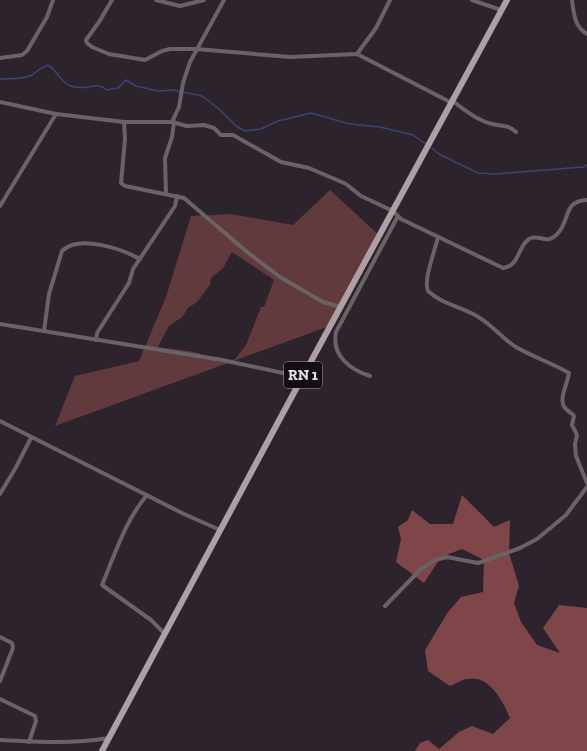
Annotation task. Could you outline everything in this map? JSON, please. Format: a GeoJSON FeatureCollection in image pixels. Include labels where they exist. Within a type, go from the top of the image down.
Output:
{"type":"FeatureCollection","features":[{"type":"Feature","properties":{"kind":"main road","name":"RN 1"},"geometry":{"type":"LineString","coordinates":[[102,751],[302,377],[395,213],[452,102],[507,0]]}},
{"type":"Feature","properties":{"kind":"street"},"geometry":{"type":"LineString","coordinates":[[0,58],[22,55],[27,52],[47,17],[53,0]]}},
{"type":"Feature","properties":{"kind":"street"},"geometry":{"type":"LineString","coordinates":[[112,0],[100,22],[86,40],[87,44],[108,54],[145,60],[162,51],[196,50],[290,57],[357,54],[492,124],[502,125],[516,132]]}},
{"type":"Feature","properties":{"kind":"street"},"geometry":{"type":"LineString","coordinates":[[156,0],[180,6],[204,0]]}},
{"type":"Feature","properties":{"kind":"street"},"geometry":{"type":"LineString","coordinates":[[166,194],[165,158],[172,137],[173,122],[179,106],[183,82],[196,50],[224,0]]}},
{"type":"Feature","properties":{"kind":"street"},"geometry":{"type":"LineString","coordinates":[[357,54],[376,28],[390,0]]}},
{"type":"Feature","properties":{"kind":"street"},"geometry":{"type":"LineString","coordinates":[[472,0],[501,10]]}},
{"type":"Feature","properties":{"kind":"street"},"geometry":{"type":"LineString","coordinates":[[572,0],[574,20],[587,34]]}},
{"type":"Feature","properties":{"kind":"street"},"geometry":{"type":"LineString","coordinates":[[0,102],[56,114],[124,122],[173,122],[187,126],[204,126],[214,128],[221,135],[233,136],[281,162],[309,168],[346,184],[361,196],[438,237],[499,267],[506,268],[515,262],[527,240],[531,238],[543,240],[553,238],[564,224],[572,204],[579,200],[587,200]]}},
{"type":"Feature","properties":{"kind":"street"},"geometry":{"type":"LineString","coordinates":[[0,206],[56,114]]}},
{"type":"Feature","properties":{"kind":"street"},"geometry":{"type":"LineString","coordinates":[[124,122],[125,139],[121,183],[126,186],[184,198],[242,247],[280,276],[324,302],[341,307]]}},
{"type":"Feature","properties":{"kind":"street"},"geometry":{"type":"LineString","coordinates":[[96,340],[98,333],[117,305],[129,283],[134,269],[176,206],[178,196]]}},
{"type":"Feature","properties":{"kind":"street"},"geometry":{"type":"LineString","coordinates":[[370,376],[358,372],[344,363],[334,340],[336,332],[395,213]]}},
{"type":"Feature","properties":{"kind":"street"},"geometry":{"type":"LineString","coordinates":[[438,237],[427,278],[428,291],[444,303],[477,316],[492,326],[502,337],[515,346],[569,373],[564,405],[566,410],[574,416],[572,425],[576,435],[576,456],[587,483]]}},
{"type":"Feature","properties":{"kind":"street"},"geometry":{"type":"LineString","coordinates":[[44,330],[50,294],[62,252],[67,247],[76,243],[91,244],[128,252],[140,259]]}},
{"type":"Feature","properties":{"kind":"street"},"geometry":{"type":"LineString","coordinates":[[0,324],[222,360],[302,377]]}},
{"type":"Feature","properties":{"kind":"street"},"geometry":{"type":"LineString","coordinates":[[0,421],[31,438],[220,530]]}},
{"type":"Feature","properties":{"kind":"street"},"geometry":{"type":"LineString","coordinates":[[0,494],[16,469],[31,438]]}},
{"type":"Feature","properties":{"kind":"street"},"geometry":{"type":"LineString","coordinates":[[385,606],[421,569],[435,560],[447,557],[478,563],[530,544],[547,533],[566,515],[587,487]]}},
{"type":"Feature","properties":{"kind":"street"},"geometry":{"type":"LineString","coordinates":[[147,495],[137,507],[127,525],[102,585],[151,620],[165,634]]}},
{"type":"Feature","properties":{"kind":"street"},"geometry":{"type":"LineString","coordinates":[[0,637],[7,639],[12,643],[13,648],[0,681]]}},
{"type":"Feature","properties":{"kind":"street"},"geometry":{"type":"LineString","coordinates":[[0,699],[35,716],[36,721],[28,742]]}},
{"type":"Feature","properties":{"kind":"street"},"geometry":{"type":"LineString","coordinates":[[0,740],[28,742],[88,742],[109,738]]}},
{"type":"Feature","properties":{"kind":"shaded area"},"geometry":{"type":"Polygon","coordinates":[[[330,190],[381,237],[335,324],[55,426],[75,376],[139,361],[166,297],[191,216],[231,214],[293,225],[330,190]],[[232,252],[223,268],[211,278],[210,285],[197,302],[188,308],[182,317],[169,326],[158,347],[195,352],[226,362],[235,359],[246,345],[261,307],[264,307],[274,280],[232,252]]]}},
{"type":"Feature","properties":{"kind":"shaded area"},"geometry":{"type":"Polygon","coordinates":[[[462,495],[494,527],[510,520],[509,553],[519,586],[514,603],[521,622],[537,645],[560,653],[543,628],[559,605],[587,608],[587,751],[415,751],[420,743],[428,740],[439,749],[459,732],[472,726],[493,734],[510,718],[494,690],[482,681],[467,679],[450,686],[428,671],[425,650],[448,612],[461,597],[483,592],[484,560],[462,549],[441,557],[424,583],[396,562],[401,539],[398,527],[408,520],[412,510],[430,524],[453,524],[462,495]]]}},
{"type":"Feature","properties":{"kind":"waterway"},"geometry":{"type":"LineString","coordinates":[[0,79],[28,77],[48,65],[64,82],[71,86],[82,88],[99,86],[107,90],[118,88],[126,80],[136,86],[158,91],[173,90],[202,96],[219,109],[236,126],[245,131],[261,129],[278,121],[311,113],[350,124],[380,127],[413,135],[426,144]]}},
{"type":"Feature","properties":{"kind":"waterway"},"geometry":{"type":"LineString","coordinates":[[432,148],[439,154],[478,173],[495,174],[583,167],[587,165]]}}]}
